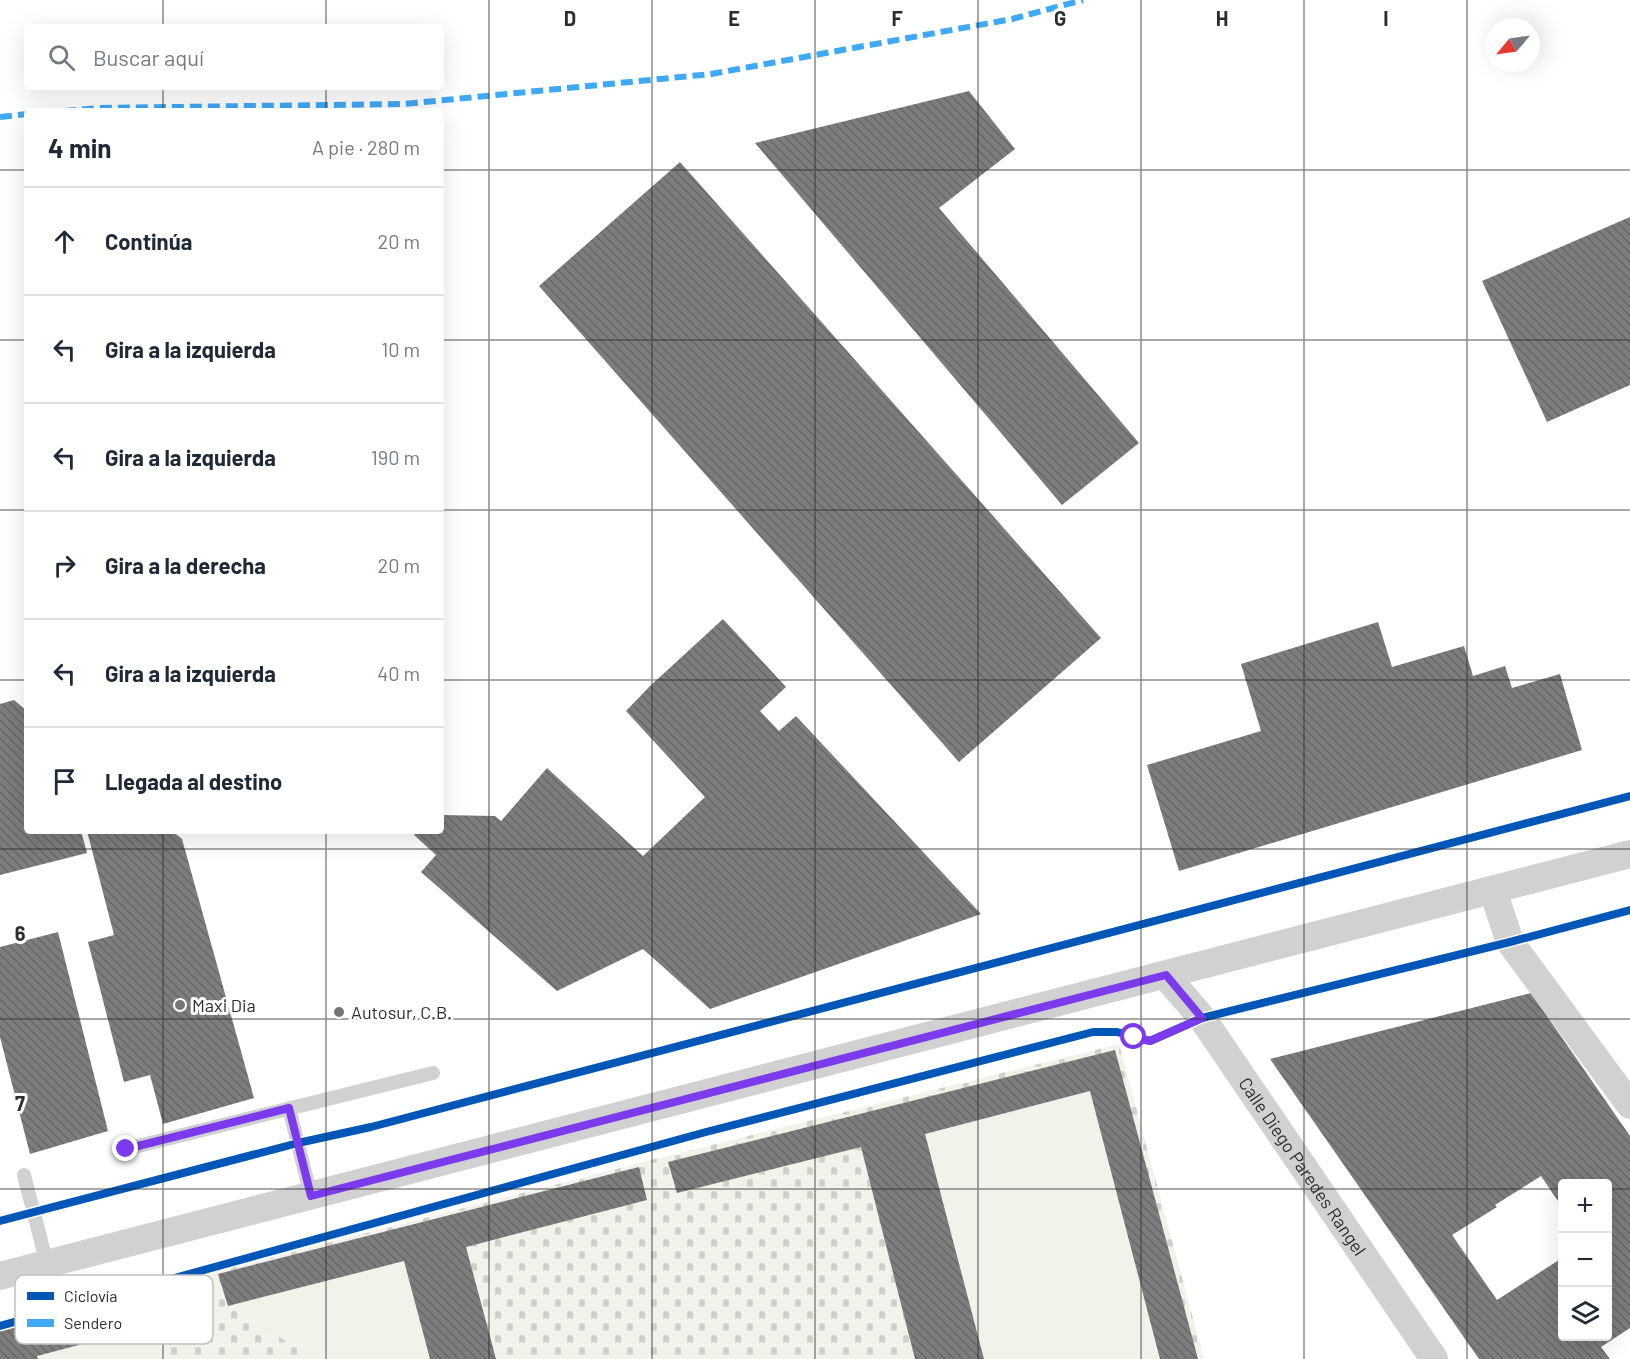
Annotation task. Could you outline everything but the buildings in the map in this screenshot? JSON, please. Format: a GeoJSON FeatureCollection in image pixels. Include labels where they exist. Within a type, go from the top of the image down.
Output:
{"type":"FeatureCollection","features":[{"type":"Feature","properties":{"kind":"street"},"geometry":{"type":"LineString","coordinates":[[0,1276],[1630,854]]}},
{"type":"Feature","properties":{"kind":"street"},"geometry":{"type":"LineString","coordinates":[[1493,891],[1510,942],[1630,1105]]}},
{"type":"Feature","properties":{"kind":"street","name":"Calle Diego Paredes Rangel"},"geometry":{"type":"LineString","coordinates":[[1166,975],[1202,1018],[1434,1359]]}},
{"type":"Feature","properties":{"kind":"lane"},"geometry":{"type":"LineString","coordinates":[[126,1149],[433,1072]]}},
{"type":"Feature","properties":{"kind":"lane"},"geometry":{"type":"LineString","coordinates":[[289,1108],[311,1196]]}},
{"type":"Feature","properties":{"kind":"lane"},"geometry":{"type":"LineString","coordinates":[[24,1175],[47,1264]]}},
{"type":"Feature","properties":{"kind":"green space"},"geometry":{"type":"Polygon","coordinates":[[[1119,1044],[1204,1359],[0,1359],[0,1327],[15,1323],[15,1344],[213,1344],[213,1275],[203,1275],[655,1159],[1119,1044]]]}},
{"type":"Feature","properties":{"kind":"green space"},"geometry":{"type":"Polygon","coordinates":[[[1090,1091],[1160,1359],[984,1359],[925,1134],[1090,1091]]]}},
{"type":"Feature","properties":{"kind":"green space"},"geometry":{"type":"Polygon","coordinates":[[[404,1261],[430,1359],[316,1359],[228,1306],[404,1261]]]}},
{"type":"Feature","properties":{"kind":"green space"},"geometry":{"type":"Polygon","coordinates":[[[82,1344],[160,1344],[152,1359],[38,1359],[37,1356],[82,1344]]]}},
{"type":"Feature","properties":{"kind":"marked path"},"geometry":{"type":"LineString","coordinates":[[99,108],[404,104],[711,74],[1012,19],[1083,0]]}},
{"type":"Feature","properties":{"kind":"marked path"},"geometry":{"type":"LineString","coordinates":[[0,117],[24,114]]}},
{"type":"Feature","properties":{"kind":"cycle path"},"geometry":{"type":"LineString","coordinates":[[0,1221],[298,1143],[371,1127],[1630,796]]}},
{"type":"Feature","properties":{"kind":"cycle path"},"geometry":{"type":"LineString","coordinates":[[186,1275],[706,1132],[1093,1032],[1117,1032],[1150,1041],[1202,1018],[1630,910]]}},
{"type":"Feature","properties":{"kind":"cycle path"},"geometry":{"type":"LineString","coordinates":[[0,1326],[15,1322]]}},
{"type":"Feature","properties":{"kind":"place","name":"Maxi Dia"},"geometry":{"type":"Point","coordinates":[180,1005]}},
{"type":"Feature","properties":{"kind":"place","name":"Autosur, C.B."},"geometry":{"type":"Point","coordinates":[339,1012]}},
{"type":"Feature","properties":{"kind":"route"},"geometry":{"type":"LineString","coordinates":[[126,1149],[289,1108],[311,1196],[1166,975],[1202,1018],[1150,1041],[1134,1037]]}}]}
